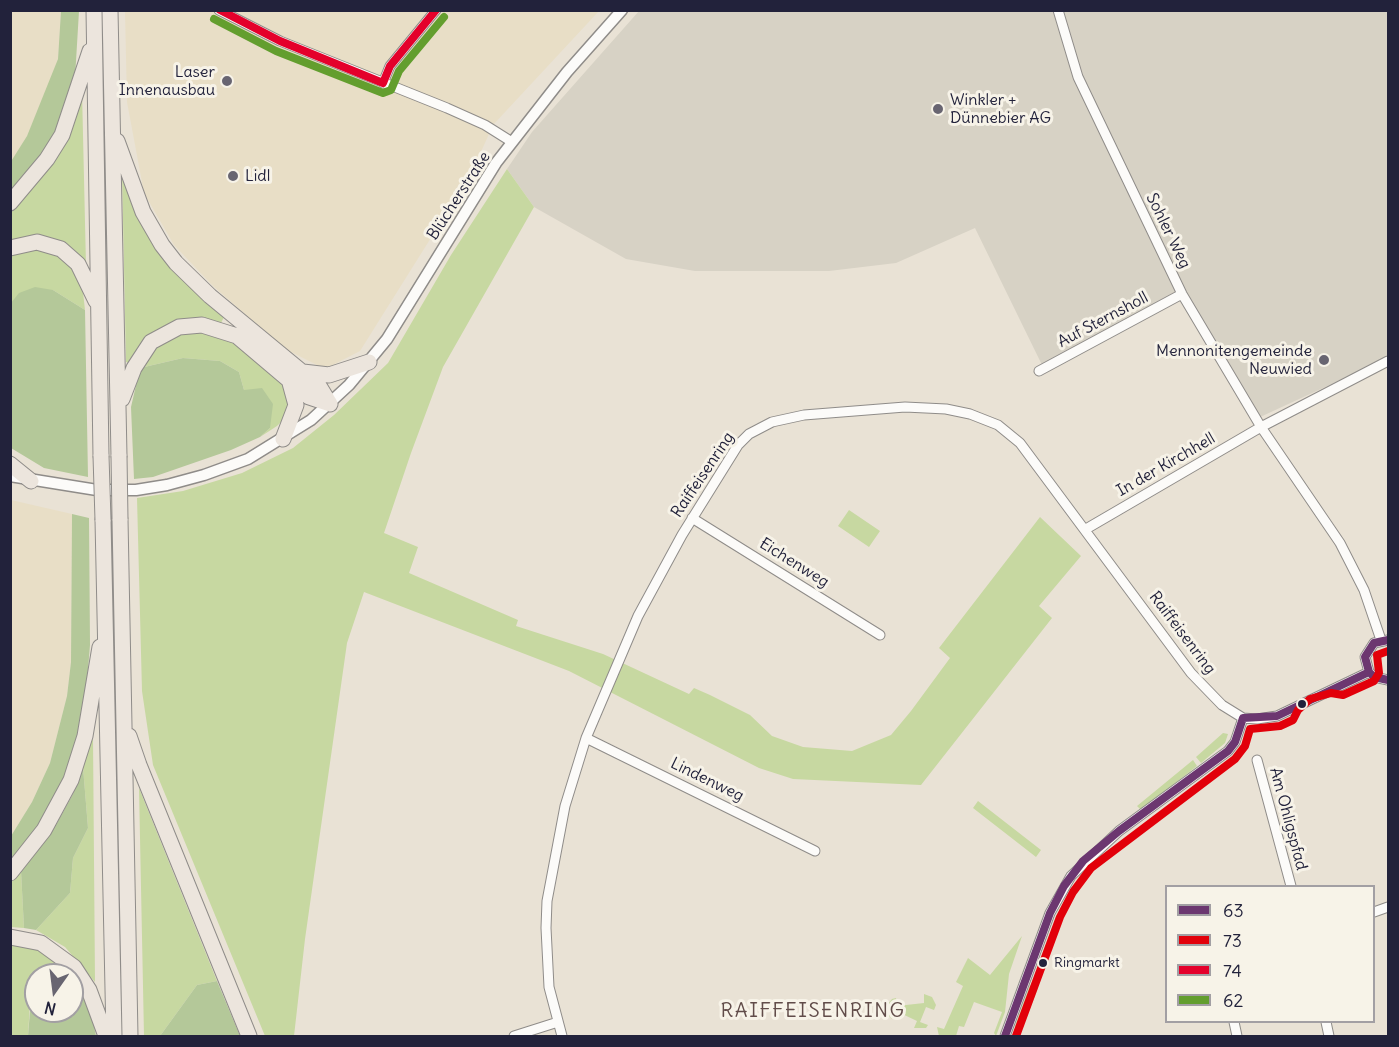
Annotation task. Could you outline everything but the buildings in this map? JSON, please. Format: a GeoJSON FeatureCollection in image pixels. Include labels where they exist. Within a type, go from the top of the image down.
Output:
{"type":"FeatureCollection","features":[{"type":"Feature","properties":{"kind":"highway"},"geometry":{"type":"LineString","coordinates":[[94,10],[114,1036]]}},
{"type":"Feature","properties":{"kind":"highway"},"geometry":{"type":"LineString","coordinates":[[110,10],[130,1036]]}},
{"type":"Feature","properties":{"kind":"highway"},"geometry":{"type":"LineString","coordinates":[[10,203],[37,173],[62,135],[94,36]]}},
{"type":"Feature","properties":{"kind":"highway"},"geometry":{"type":"LineString","coordinates":[[112,127],[136,196],[162,245],[210,296],[295,374],[313,399],[330,404]]}},
{"type":"Feature","properties":{"kind":"highway"},"geometry":{"type":"LineString","coordinates":[[10,248],[37,242],[61,249],[78,264],[99,309]]}},
{"type":"Feature","properties":{"kind":"highway"},"geometry":{"type":"LineString","coordinates":[[119,407],[144,349],[159,336],[179,327],[202,325],[225,331],[295,374],[329,375],[369,362]]}},
{"type":"Feature","properties":{"kind":"highway"},"geometry":{"type":"LineString","coordinates":[[283,440],[296,405],[295,374]]}},
{"type":"Feature","properties":{"kind":"highway"},"geometry":{"type":"LineString","coordinates":[[10,464],[31,481]]}},
{"type":"Feature","properties":{"kind":"highway"},"geometry":{"type":"LineString","coordinates":[[10,873],[45,830],[71,780],[85,736],[106,609]]}},
{"type":"Feature","properties":{"kind":"highway"},"geometry":{"type":"LineString","coordinates":[[124,721],[138,765],[249,1036]]}},
{"type":"Feature","properties":{"kind":"highway"},"geometry":{"type":"LineString","coordinates":[[10,937],[41,943],[74,967],[92,997],[106,1036]]}},
{"type":"Feature","properties":{"kind":"street"},"geometry":{"type":"LineString","coordinates":[[219,10],[280,41],[477,122],[512,142]]}},
{"type":"Feature","properties":{"kind":"street"},"geometry":{"type":"LineString","coordinates":[[383,82],[390,66],[436,10]]}},
{"type":"Feature","properties":{"kind":"street","name":"Blücherstraße"},"geometry":{"type":"LineString","coordinates":[[10,476],[97,490],[136,490],[167,485],[230,466],[283,440],[330,404],[369,362],[404,314],[469,203],[512,142],[567,72],[622,10]]}},
{"type":"Feature","properties":{"kind":"street","name":"Sohler Weg"},"geometry":{"type":"LineString","coordinates":[[1058,10],[1078,77],[1182,294],[1262,427],[1340,543],[1364,590],[1385,640]]}},
{"type":"Feature","properties":{"kind":"street","name":"Auf Sternsholl"},"geometry":{"type":"LineString","coordinates":[[1039,371],[1182,294]]}},
{"type":"Feature","properties":{"kind":"street","name":"In der Kirchhell"},"geometry":{"type":"LineString","coordinates":[[1086,529],[1262,427],[1389,361]]}},
{"type":"Feature","properties":{"kind":"street","name":"Raiffeisenring"},"geometry":{"type":"LineString","coordinates":[[561,1036],[549,987],[546,955],[547,901],[565,806],[586,738],[638,616],[692,518],[738,446],[749,434],[772,422],[814,414],[911,408],[946,409],[970,414],[998,425],[1020,443],[1191,673],[1222,705],[1243,718],[1257,719],[1277,716],[1369,672]]}},
{"type":"Feature","properties":{"kind":"street","name":"Eichenweg"},"geometry":{"type":"LineString","coordinates":[[692,518],[880,635]]}},
{"type":"Feature","properties":{"kind":"street"},"geometry":{"type":"LineString","coordinates":[[1385,640],[1374,643],[1365,657],[1369,672],[1374,677],[1389,680]]}},
{"type":"Feature","properties":{"kind":"street"},"geometry":{"type":"LineString","coordinates":[[1005,1036],[1050,913],[1071,876],[1119,831],[1228,751],[1235,742],[1243,718]]}},
{"type":"Feature","properties":{"kind":"street","name":"Lindenweg"},"geometry":{"type":"LineString","coordinates":[[586,738],[815,851]]}},
{"type":"Feature","properties":{"kind":"street","name":"Am Ohligspfad"},"geometry":{"type":"LineString","coordinates":[[1257,760],[1291,885]]}},
{"type":"Feature","properties":{"kind":"street"},"geometry":{"type":"LineString","coordinates":[[514,1036],[558,1022]]}},
{"type":"Feature","properties":{"kind":"shaded area"},"geometry":{"type":"Polygon","coordinates":[[[11,11],[61,11],[58,59],[53,75],[27,136],[11,163],[11,11]]]}},
{"type":"Feature","properties":{"kind":"shaded area"},"geometry":{"type":"Polygon","coordinates":[[[125,11],[599,11],[493,125],[471,174],[360,351],[325,369],[285,349],[213,286],[174,245],[144,193],[127,102],[125,11]]]}},
{"type":"Feature","properties":{"kind":"shaded area"},"geometry":{"type":"Polygon","coordinates":[[[639,11],[1388,11],[1388,358],[1258,418],[1182,288],[1042,365],[975,228],[896,263],[829,271],[695,271],[626,259],[534,207],[507,169],[532,132],[639,11]]]}},
{"type":"Feature","properties":{"kind":"shaded area"},"geometry":{"type":"Polygon","coordinates":[[[11,500],[72,514],[71,662],[67,696],[50,763],[32,802],[11,836],[11,500]]]}},
{"type":"Feature","properties":{"kind":"green space"},"geometry":{"type":"Polygon","coordinates":[[[61,11],[79,11],[75,78],[63,119],[44,154],[11,194],[10,163],[27,136],[58,59],[61,11]]]}},
{"type":"Feature","properties":{"kind":"green space"},"geometry":{"type":"Polygon","coordinates":[[[82,91],[86,266],[30,236],[11,241],[11,211],[47,165],[82,91]]]}},
{"type":"Feature","properties":{"kind":"green space"},"geometry":{"type":"Polygon","coordinates":[[[507,169],[534,207],[443,367],[411,453],[384,533],[418,547],[409,573],[518,620],[516,626],[603,654],[689,694],[694,688],[710,695],[750,715],[772,736],[803,747],[852,751],[891,735],[911,711],[950,658],[939,648],[1040,517],[1081,556],[1039,606],[1052,618],[921,785],[793,779],[759,768],[569,671],[364,592],[347,643],[305,939],[294,1036],[265,1036],[153,765],[142,691],[137,498],[183,491],[242,473],[293,448],[334,415],[388,363],[451,255],[507,169]]]}},
{"type":"Feature","properties":{"kind":"green space"},"geometry":{"type":"Polygon","coordinates":[[[122,172],[139,213],[225,315],[221,323],[171,324],[160,328],[141,344],[129,363],[126,362],[122,172]]]}},
{"type":"Feature","properties":{"kind":"green space"},"geometry":{"type":"Polygon","coordinates":[[[35,247],[56,253],[72,265],[82,283],[85,310],[53,290],[11,303],[11,254],[35,247]]]}},
{"type":"Feature","properties":{"kind":"green space"},"geometry":{"type":"Polygon","coordinates":[[[35,287],[53,290],[85,310],[88,477],[44,468],[11,448],[11,303],[19,293],[35,287]]]}},
{"type":"Feature","properties":{"kind":"green space"},"geometry":{"type":"Polygon","coordinates":[[[196,331],[236,344],[288,387],[292,397],[286,417],[277,426],[260,437],[270,428],[244,390],[239,372],[220,361],[183,358],[140,368],[149,353],[168,337],[196,331]]]}},
{"type":"Feature","properties":{"kind":"green space"},"geometry":{"type":"Polygon","coordinates":[[[183,358],[220,361],[239,372],[244,390],[262,388],[273,404],[270,428],[260,437],[231,450],[153,477],[134,479],[131,407],[140,368],[183,358]]]}},
{"type":"Feature","properties":{"kind":"green space"},"geometry":{"type":"Polygon","coordinates":[[[849,510],[880,531],[869,547],[838,526],[849,510]]]}},
{"type":"Feature","properties":{"kind":"green space"},"geometry":{"type":"Polygon","coordinates":[[[72,514],[89,518],[90,645],[85,706],[72,760],[59,790],[42,821],[11,863],[11,836],[32,802],[50,763],[67,696],[71,662],[72,514]]]}},
{"type":"Feature","properties":{"kind":"green space"},"geometry":{"type":"Polygon","coordinates":[[[1223,733],[1228,734],[1225,743],[1201,763],[1196,757],[1223,733]]]}},
{"type":"Feature","properties":{"kind":"green space"},"geometry":{"type":"Polygon","coordinates":[[[93,738],[95,982],[84,969],[84,963],[79,963],[65,947],[36,930],[70,893],[73,858],[88,828],[83,767],[93,738]]]}},
{"type":"Feature","properties":{"kind":"green space"},"geometry":{"type":"Polygon","coordinates":[[[1193,760],[1197,766],[1141,810],[1137,806],[1193,760]]]}},
{"type":"Feature","properties":{"kind":"green space"},"geometry":{"type":"Polygon","coordinates":[[[83,767],[88,828],[73,858],[70,893],[36,930],[24,928],[21,871],[57,823],[73,794],[83,767]]]}},
{"type":"Feature","properties":{"kind":"green space"},"geometry":{"type":"Polygon","coordinates":[[[139,788],[217,981],[197,985],[160,1036],[144,1036],[139,788]]]}},
{"type":"Feature","properties":{"kind":"green space"},"geometry":{"type":"Polygon","coordinates":[[[978,801],[1041,850],[1036,857],[973,808],[978,801]]]}},
{"type":"Feature","properties":{"kind":"green space"},"geometry":{"type":"Polygon","coordinates":[[[21,871],[24,928],[11,927],[10,883],[21,871]]]}},
{"type":"Feature","properties":{"kind":"green space"},"geometry":{"type":"Polygon","coordinates":[[[1022,936],[1009,974],[1005,1012],[996,1036],[994,1033],[1002,1012],[974,1002],[964,1027],[959,1026],[956,1036],[939,1036],[937,1027],[944,1029],[963,986],[956,982],[968,958],[990,975],[1022,936]]]}},
{"type":"Feature","properties":{"kind":"green space"},"geometry":{"type":"Polygon","coordinates":[[[11,942],[32,946],[60,963],[24,963],[24,1023],[29,1023],[28,1036],[11,1036],[11,942]]]}},
{"type":"Feature","properties":{"kind":"green space"},"geometry":{"type":"Polygon","coordinates":[[[217,981],[240,1036],[160,1036],[197,985],[217,981]]]}},
{"type":"Feature","properties":{"kind":"green space"},"geometry":{"type":"Polygon","coordinates":[[[1030,985],[1038,988],[1022,1029],[1015,1026],[1030,985]]]}},
{"type":"Feature","properties":{"kind":"green space"},"geometry":{"type":"Polygon","coordinates":[[[84,994],[91,1012],[96,1036],[28,1036],[29,1023],[84,1023],[84,994]]]}},
{"type":"Feature","properties":{"kind":"green space"},"geometry":{"type":"Polygon","coordinates":[[[924,994],[932,997],[936,1005],[934,1010],[926,1007],[920,1022],[928,1025],[926,1028],[914,1028],[917,1021],[896,1011],[892,1019],[888,1015],[887,1005],[892,999],[896,998],[897,1006],[924,1003],[924,994]]]}},
{"type":"Feature","properties":{"kind":"transit line","name":"74"},"geometry":{"type":"LineString","coordinates":[[220,10],[280,41],[383,83],[390,66],[436,10]]}},
{"type":"Feature","properties":{"kind":"transit line","name":"62"},"geometry":{"type":"LineString","coordinates":[[214,19],[276,51],[383,93],[391,90],[399,71],[444,17]]}},
{"type":"Feature","properties":{"kind":"transit line","name":"63"},"geometry":{"type":"LineString","coordinates":[[1388,640],[1374,643],[1365,657],[1369,672],[1374,677],[1388,680]]}},
{"type":"Feature","properties":{"kind":"transit line","name":"73"},"geometry":{"type":"LineString","coordinates":[[1016,1036],[1060,917],[1073,892],[1091,868],[1235,759],[1245,746],[1250,729],[1280,726],[1293,720],[1298,710],[1310,699],[1331,693],[1343,695],[1374,681],[1379,673],[1377,655],[1388,651]]}},
{"type":"Feature","properties":{"kind":"transit line","name":"63"},"geometry":{"type":"LineString","coordinates":[[1005,1036],[1050,913],[1064,886],[1083,861],[1119,831],[1228,751],[1235,742],[1243,718],[1277,716],[1369,672]]}},
{"type":"Feature","properties":{"kind":"place","name":"Laser Innenausbau"},"geometry":{"type":"Point","coordinates":[227,81]}},
{"type":"Feature","properties":{"kind":"place","name":"Winkler + Dünnebier AG"},"geometry":{"type":"Point","coordinates":[938,109]}},
{"type":"Feature","properties":{"kind":"place","name":"Lidl"},"geometry":{"type":"Point","coordinates":[233,176]}},
{"type":"Feature","properties":{"kind":"place","name":"Mennonitengemeinde Neuwied"},"geometry":{"type":"Point","coordinates":[1324,360]}},
{"type":"Feature","properties":{"kind":"place","name":"Ringmarkt"},"geometry":{"type":"Point","coordinates":[1043,963]}},
{"type":"Feature","properties":{"kind":"district","name":"RAIFFEISENRING"},"geometry":{"type":"Point","coordinates":[813,1011]}}]}
